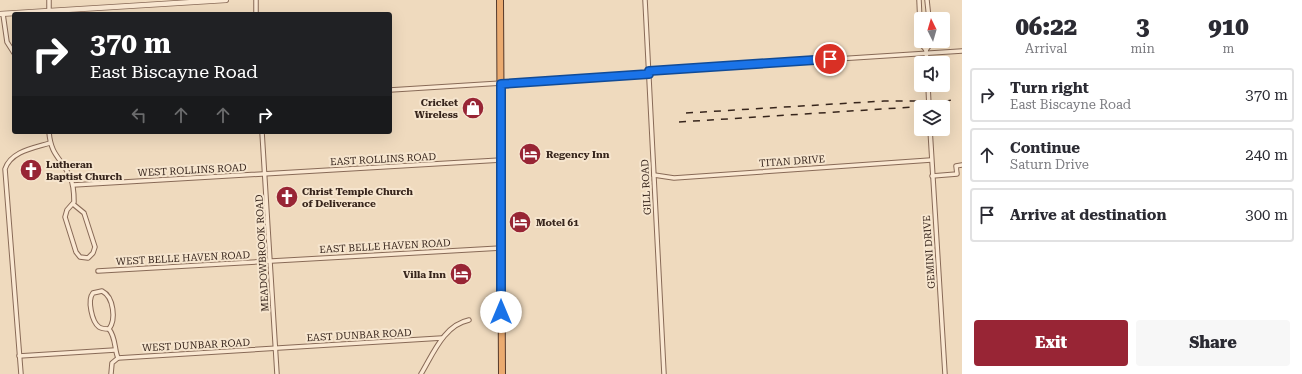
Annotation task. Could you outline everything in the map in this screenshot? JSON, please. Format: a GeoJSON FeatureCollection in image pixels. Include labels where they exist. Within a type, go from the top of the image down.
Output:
{"type":"FeatureCollection","features":[{"type":"Feature","properties":{"kind":"highway"},"geometry":{"type":"LineString","coordinates":[[500,0],[502,374]]}},
{"type":"Feature","properties":{"kind":"street"},"geometry":{"type":"LineString","coordinates":[[49,0],[49,12],[154,2],[226,0]]}},
{"type":"Feature","properties":{"kind":"street"},"geometry":{"type":"LineString","coordinates":[[256,0],[256,12]]}},
{"type":"Feature","properties":{"kind":"street","name":"GILL ROAD"},"geometry":{"type":"LineString","coordinates":[[645,0],[664,374]]}},
{"type":"Feature","properties":{"kind":"street"},"geometry":{"type":"LineString","coordinates":[[919,0],[921,45],[926,51],[926,56]]}},
{"type":"Feature","properties":{"kind":"street"},"geometry":{"type":"LineString","coordinates":[[927,0],[928,12]]}},
{"type":"Feature","properties":{"kind":"street"},"geometry":{"type":"LineString","coordinates":[[12,14],[2,14],[7,42],[12,51]]}},
{"type":"Feature","properties":{"kind":"street"},"geometry":{"type":"LineString","coordinates":[[392,90],[501,84],[926,51],[962,51]]}},
{"type":"Feature","properties":{"kind":"street"},"geometry":{"type":"LineString","coordinates":[[49,134],[50,142],[56,157],[68,172],[73,185],[73,204],[66,212],[66,218],[77,254],[88,258],[93,253],[95,247],[83,211],[73,204]]}},
{"type":"Feature","properties":{"kind":"street","name":"MEADOWBROOK ROAD"},"geometry":{"type":"LineString","coordinates":[[262,134],[277,374]]}},
{"type":"Feature","properties":{"kind":"street","name":"GEMINI DRIVE"},"geometry":{"type":"LineString","coordinates":[[930,136],[945,374]]}},
{"type":"Feature","properties":{"kind":"street"},"geometry":{"type":"LineString","coordinates":[[21,374],[5,169],[12,158],[17,154],[50,142]]}},
{"type":"Feature","properties":{"kind":"street","name":"EAST ROLLINS ROAD"},"geometry":{"type":"LineString","coordinates":[[265,174],[501,160]]}},
{"type":"Feature","properties":{"kind":"street","name":"TITAN DRIVE"},"geometry":{"type":"LineString","coordinates":[[654,175],[674,178],[931,160]]}},
{"type":"Feature","properties":{"kind":"street"},"geometry":{"type":"LineString","coordinates":[[932,176],[957,174],[956,166],[962,165]]}},
{"type":"Feature","properties":{"kind":"street","name":"WEST ROLLINS ROAD"},"geometry":{"type":"LineString","coordinates":[[73,185],[265,174]]}},
{"type":"Feature","properties":{"kind":"street","name":"EAST BELLE HAVEN ROAD"},"geometry":{"type":"LineString","coordinates":[[270,261],[501,248]]}},
{"type":"Feature","properties":{"kind":"street","name":"WEST BELLE HAVEN ROAD"},"geometry":{"type":"LineString","coordinates":[[98,271],[270,261]]}},
{"type":"Feature","properties":{"kind":"street"},"geometry":{"type":"LineString","coordinates":[[109,329],[114,319],[108,297],[102,292],[96,292],[90,299],[95,320],[100,327],[109,329],[114,338],[115,350],[118,358],[112,363],[112,374]]}},
{"type":"Feature","properties":{"kind":"street"},"geometry":{"type":"LineString","coordinates":[[421,374],[442,338],[453,326],[469,320]]}},
{"type":"Feature","properties":{"kind":"street","name":"EAST DUNBAR ROAD"},"geometry":{"type":"LineString","coordinates":[[276,348],[442,338]]}},
{"type":"Feature","properties":{"kind":"street","name":"WEST DUNBAR ROAD"},"geometry":{"type":"LineString","coordinates":[[118,358],[276,348]]}},
{"type":"Feature","properties":{"kind":"street"},"geometry":{"type":"LineString","coordinates":[[19,356],[115,350]]}},
{"type":"Feature","properties":{"kind":"railway"},"geometry":{"type":"LineString","coordinates":[[679,122],[914,107],[957,99]]}},
{"type":"Feature","properties":{"kind":"railway"},"geometry":{"type":"LineString","coordinates":[[686,113],[884,101],[914,101]]}},
{"type":"Feature","properties":{"kind":"place","name":"Cricket Wireless"},"geometry":{"type":"Point","coordinates":[473,108]}},
{"type":"Feature","properties":{"kind":"place","name":"Regency Inn"},"geometry":{"type":"Point","coordinates":[530,154]}},
{"type":"Feature","properties":{"kind":"place","name":"Lutheran Baptist Church"},"geometry":{"type":"Point","coordinates":[31,170]}},
{"type":"Feature","properties":{"kind":"place","name":"Christ Temple Church of Deliverance"},"geometry":{"type":"Point","coordinates":[287,197]}},
{"type":"Feature","properties":{"kind":"place","name":"Motel 61"},"geometry":{"type":"Point","coordinates":[520,222]}},
{"type":"Feature","properties":{"kind":"place","name":"Villa Inn"},"geometry":{"type":"Point","coordinates":[461,274]}},
{"type":"Feature","properties":{"kind":"route"},"geometry":{"type":"LineString","coordinates":[[501,312],[501,84],[649,74],[649,71],[830,59]]}}]}
